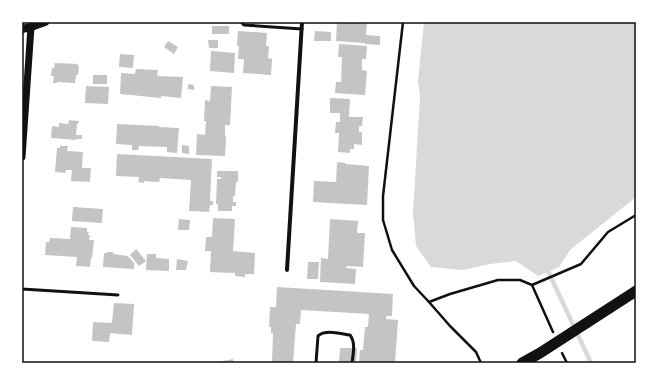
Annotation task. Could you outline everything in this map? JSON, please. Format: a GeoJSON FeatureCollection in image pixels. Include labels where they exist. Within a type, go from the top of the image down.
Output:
{"type":"FeatureCollection","features":[{"type":"Feature","properties":{"kind":"highway"},"geometry":{"type":"LineString","coordinates":[[522,363],[636,291]]}},
{"type":"Feature","properties":{"kind":"main road"},"geometry":{"type":"LineString","coordinates":[[22,29],[44,22]]}},
{"type":"Feature","properties":{"kind":"street"},"geometry":{"type":"LineString","coordinates":[[287,270],[302,22]]}},
{"type":"Feature","properties":{"kind":"street"},"geometry":{"type":"LineString","coordinates":[[22,157],[31,27]]}},
{"type":"Feature","properties":{"kind":"lane"},"geometry":{"type":"LineString","coordinates":[[241,22],[244,25],[302,29]]}},
{"type":"Feature","properties":{"kind":"lane"},"geometry":{"type":"LineString","coordinates":[[22,289],[118,295]]}},
{"type":"Feature","properties":{"kind":"lane"},"geometry":{"type":"LineString","coordinates":[[316,363],[318,336],[322,333],[326,333],[350,335],[353,338],[354,344],[352,363]]}},
{"type":"Feature","properties":{"kind":"path"},"geometry":{"type":"LineString","coordinates":[[403,22],[383,196],[383,220],[392,250],[414,286],[476,352],[481,363]]}},
{"type":"Feature","properties":{"kind":"path"},"geometry":{"type":"LineString","coordinates":[[532,285],[581,264],[608,232],[636,215]]}},
{"type":"Feature","properties":{"kind":"path"},"geometry":{"type":"LineString","coordinates":[[429,302],[450,294],[498,280],[520,280],[532,285],[554,334]]}},
{"type":"Feature","properties":{"kind":"path"},"geometry":{"type":"LineString","coordinates":[[561,349],[567,363]]}},
{"type":"Feature","properties":{"kind":"shaded area"},"geometry":{"type":"Polygon","coordinates":[[[424,22],[636,22],[636,197],[570,250],[559,267],[538,276],[516,261],[490,264],[463,270],[431,267],[416,246],[413,213],[420,97],[418,81],[424,22]]]}},
{"type":"Feature","properties":{"kind":"building"},"geometry":{"type":"Polygon","coordinates":[[[337,22],[367,22],[366,35],[380,36],[380,45],[336,41],[337,22]]]}},
{"type":"Feature","properties":{"kind":"building"},"geometry":{"type":"Polygon","coordinates":[[[212,26],[229,26],[229,34],[212,34],[212,26]]]}},
{"type":"Feature","properties":{"kind":"building"},"geometry":{"type":"Polygon","coordinates":[[[238,31],[267,33],[266,46],[269,46],[268,58],[272,59],[271,75],[243,73],[244,59],[238,59],[238,31]]]}},
{"type":"Feature","properties":{"kind":"building"},"geometry":{"type":"Polygon","coordinates":[[[315,31],[331,32],[331,41],[314,41],[315,31]]]}},
{"type":"Feature","properties":{"kind":"building"},"geometry":{"type":"Polygon","coordinates":[[[208,40],[218,40],[218,48],[209,48],[208,40]]]}},
{"type":"Feature","properties":{"kind":"building"},"geometry":{"type":"Polygon","coordinates":[[[168,41],[178,47],[174,54],[164,47],[168,41]]]}},
{"type":"Feature","properties":{"kind":"building"},"geometry":{"type":"Polygon","coordinates":[[[339,44],[367,46],[366,59],[362,59],[362,70],[367,71],[365,95],[335,93],[336,82],[341,82],[342,57],[338,57],[339,44]]]}},
{"type":"Feature","properties":{"kind":"building"},"geometry":{"type":"Polygon","coordinates":[[[211,51],[235,53],[234,73],[210,71],[211,51]]]}},
{"type":"Feature","properties":{"kind":"building"},"geometry":{"type":"Polygon","coordinates":[[[120,54],[134,55],[133,68],[119,67],[120,54]]]}},
{"type":"Feature","properties":{"kind":"building"},"geometry":{"type":"Polygon","coordinates":[[[55,63],[78,64],[78,75],[76,75],[75,83],[53,83],[54,76],[51,76],[52,68],[54,68],[55,63]]]}},
{"type":"Feature","properties":{"kind":"building"},"geometry":{"type":"Polygon","coordinates":[[[136,69],[158,70],[157,76],[183,77],[181,98],[161,96],[161,98],[120,94],[121,73],[135,74],[136,69]]]}},
{"type":"Feature","properties":{"kind":"building"},"geometry":{"type":"Polygon","coordinates":[[[93,75],[107,75],[107,84],[93,84],[93,75]]]}},
{"type":"Feature","properties":{"kind":"building"},"geometry":{"type":"Polygon","coordinates":[[[188,84],[194,85],[194,90],[188,89],[188,84]]]}},
{"type":"Feature","properties":{"kind":"building"},"geometry":{"type":"Polygon","coordinates":[[[86,86],[109,87],[108,104],[85,103],[86,86]]]}},
{"type":"Feature","properties":{"kind":"building"},"geometry":{"type":"Polygon","coordinates":[[[211,86],[232,87],[230,125],[225,125],[225,156],[196,155],[197,134],[205,135],[205,100],[210,101],[211,86]]]}},
{"type":"Feature","properties":{"kind":"building"},"geometry":{"type":"Polygon","coordinates":[[[330,98],[350,99],[349,117],[363,117],[362,126],[359,126],[359,132],[362,132],[362,145],[354,144],[354,149],[350,149],[350,153],[338,152],[339,133],[335,133],[336,122],[340,122],[340,113],[330,113],[330,98]]]}},
{"type":"Feature","properties":{"kind":"building"},"geometry":{"type":"Polygon","coordinates":[[[69,120],[79,121],[77,124],[76,135],[82,135],[82,139],[51,138],[52,126],[59,127],[59,123],[68,124],[69,120]]]}},
{"type":"Feature","properties":{"kind":"building"},"geometry":{"type":"Polygon","coordinates":[[[117,124],[179,128],[177,153],[167,152],[167,147],[139,146],[138,150],[132,150],[132,145],[116,144],[117,124]]]}},
{"type":"Feature","properties":{"kind":"building"},"geometry":{"type":"Polygon","coordinates":[[[182,145],[189,146],[189,154],[182,153],[182,145]]]}},
{"type":"Feature","properties":{"kind":"building"},"geometry":{"type":"Polygon","coordinates":[[[60,146],[68,146],[67,151],[83,152],[82,168],[91,168],[90,182],[71,181],[72,170],[66,170],[65,173],[55,172],[57,148],[60,148],[60,146]]]}},
{"type":"Feature","properties":{"kind":"building"},"geometry":{"type":"Polygon","coordinates":[[[117,154],[212,159],[210,201],[213,201],[213,205],[210,205],[209,212],[189,211],[191,180],[160,178],[159,182],[144,181],[144,183],[138,182],[139,177],[116,176],[117,154]]]}},
{"type":"Feature","properties":{"kind":"building"},"geometry":{"type":"Polygon","coordinates":[[[337,162],[369,166],[367,205],[313,202],[314,181],[336,182],[337,162]]]}},
{"type":"Feature","properties":{"kind":"building"},"geometry":{"type":"Polygon","coordinates":[[[217,171],[238,171],[238,182],[236,182],[235,196],[233,196],[233,202],[236,202],[236,206],[232,206],[232,211],[218,211],[218,204],[216,204],[217,179],[221,179],[221,177],[217,177],[217,171]]]}},
{"type":"Feature","properties":{"kind":"building"},"geometry":{"type":"Polygon","coordinates":[[[73,207],[103,209],[102,223],[72,221],[73,207]]]}},
{"type":"Feature","properties":{"kind":"building"},"geometry":{"type":"Polygon","coordinates":[[[213,218],[235,219],[233,251],[255,253],[254,274],[245,274],[245,277],[235,276],[235,273],[210,272],[211,251],[205,251],[206,237],[212,237],[213,218]]]}},
{"type":"Feature","properties":{"kind":"building"},"geometry":{"type":"Polygon","coordinates":[[[179,219],[190,220],[189,230],[178,230],[179,219]]]}},
{"type":"Feature","properties":{"kind":"building"},"geometry":{"type":"Polygon","coordinates":[[[330,219],[358,221],[357,233],[365,233],[363,267],[347,266],[346,268],[356,269],[355,284],[320,282],[321,258],[328,259],[330,219]]]}},
{"type":"Feature","properties":{"kind":"building"},"geometry":{"type":"Polygon","coordinates":[[[71,227],[87,228],[87,232],[89,232],[88,235],[90,235],[89,240],[94,240],[90,267],[76,266],[77,257],[45,255],[46,242],[49,242],[50,238],[70,239],[71,227]]]}},
{"type":"Feature","properties":{"kind":"building"},"geometry":{"type":"Polygon","coordinates":[[[136,249],[146,261],[139,266],[130,255],[136,249]]]}},
{"type":"Feature","properties":{"kind":"building"},"geometry":{"type":"Polygon","coordinates":[[[107,252],[128,256],[134,263],[134,269],[103,267],[104,253],[107,252]]]}},
{"type":"Feature","properties":{"kind":"building"},"geometry":{"type":"Polygon","coordinates":[[[147,254],[156,254],[156,258],[169,259],[169,271],[146,270],[147,254]]]}},
{"type":"Feature","properties":{"kind":"building"},"geometry":{"type":"Polygon","coordinates":[[[177,259],[188,261],[186,270],[176,270],[177,259]]]}},
{"type":"Feature","properties":{"kind":"building"},"geometry":{"type":"Polygon","coordinates":[[[308,262],[319,262],[318,279],[307,279],[308,262]]]}},
{"type":"Feature","properties":{"kind":"building"},"geometry":{"type":"Polygon","coordinates":[[[277,287],[393,294],[392,316],[386,316],[386,319],[398,320],[395,363],[359,363],[360,350],[363,350],[365,327],[368,327],[369,314],[301,310],[300,324],[296,324],[293,363],[272,363],[273,333],[271,333],[271,327],[269,327],[270,307],[276,307],[277,287]]]}},
{"type":"Feature","properties":{"kind":"building"},"geometry":{"type":"Polygon","coordinates":[[[114,303],[134,304],[132,335],[110,333],[109,342],[92,341],[93,322],[112,323],[114,303]]]}},
{"type":"Feature","properties":{"kind":"building"},"geometry":{"type":"Polygon","coordinates":[[[340,348],[357,348],[356,363],[339,363],[340,348]]]}},
{"type":"Feature","properties":{"kind":"building"},"geometry":{"type":"Polygon","coordinates":[[[233,359],[234,363],[218,363],[218,362],[233,359]]]}},
{"type":"Feature","properties":{"kind":"waterway"},"geometry":{"type":"LineString","coordinates":[[548,266],[548,271],[591,363]]}}]}
